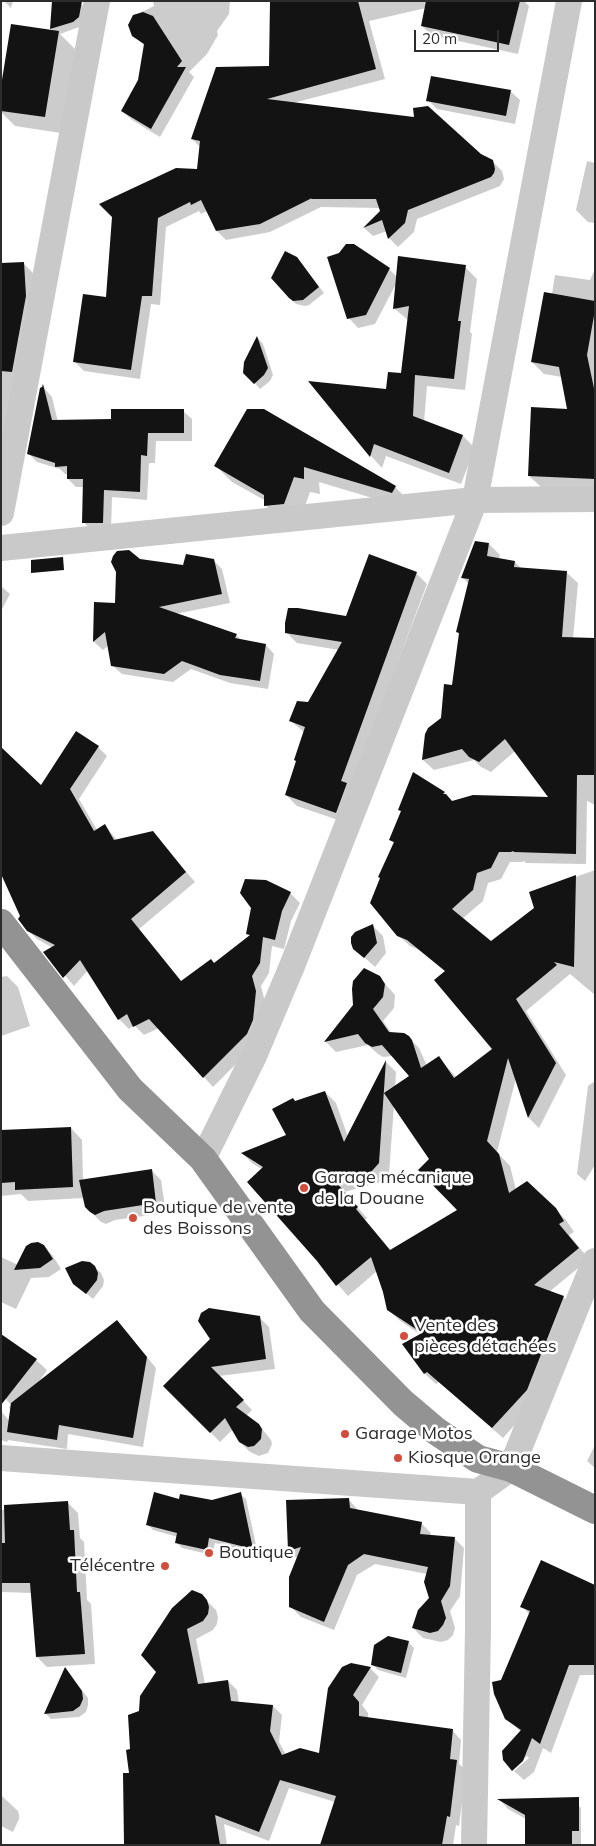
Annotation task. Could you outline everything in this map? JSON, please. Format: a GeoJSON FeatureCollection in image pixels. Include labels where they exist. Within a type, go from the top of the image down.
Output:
{"type":"FeatureCollection","features":[{"type":"Feature","properties":{"kind":"highway"},"geometry":{"type":"LineString","coordinates":[[1,923],[130,1089],[203,1159],[312,1311],[403,1403],[436,1432],[478,1459],[511,1468],[595,1510]]}},
{"type":"Feature","properties":{"kind":"street"},"geometry":{"type":"LineString","coordinates":[[1,513],[97,1]]}},
{"type":"Feature","properties":{"kind":"street"},"geometry":{"type":"LineString","coordinates":[[203,1159],[254,1056],[292,966],[475,500],[568,1]]}},
{"type":"Feature","properties":{"kind":"street"},"geometry":{"type":"LineString","coordinates":[[1,548],[475,500],[595,499]]}},
{"type":"Feature","properties":{"kind":"street"},"geometry":{"type":"LineString","coordinates":[[1,1458],[478,1492],[511,1468],[595,1262]]}},
{"type":"Feature","properties":{"kind":"street"},"geometry":{"type":"LineString","coordinates":[[474,1845],[478,1628],[478,1492]]}},
{"type":"Feature","properties":{"kind":"building"},"geometry":{"type":"Polygon","coordinates":[[[52,1],[82,1],[79,17],[73,22],[50,29],[52,1]]]}},
{"type":"Feature","properties":{"kind":"building"},"geometry":{"type":"Polygon","coordinates":[[[270,1],[358,1],[376,69],[267,99],[414,117],[413,108],[428,106],[481,154],[493,160],[494,173],[491,177],[408,210],[405,223],[388,239],[382,220],[363,228],[380,211],[376,199],[312,198],[260,224],[216,231],[201,200],[191,205],[190,202],[158,218],[152,296],[142,296],[131,370],[73,362],[83,294],[106,297],[112,217],[99,204],[176,168],[197,169],[200,141],[191,139],[216,67],[269,66],[270,1]]]}},
{"type":"Feature","properties":{"kind":"building"},"geometry":{"type":"Polygon","coordinates":[[[426,1],[520,1],[509,45],[421,26],[426,1]]]}},
{"type":"Feature","properties":{"kind":"building"},"geometry":{"type":"Polygon","coordinates":[[[143,12],[153,16],[182,61],[177,67],[186,67],[151,129],[121,111],[138,80],[144,44],[132,36],[128,25],[133,15],[143,12]]]}},
{"type":"Feature","properties":{"kind":"building"},"geometry":{"type":"Polygon","coordinates":[[[11,24],[59,31],[45,117],[1,111],[1,86],[11,24]]]}},
{"type":"Feature","properties":{"kind":"building"},"geometry":{"type":"Polygon","coordinates":[[[431,76],[511,90],[506,116],[426,101],[431,76]]]}},
{"type":"Feature","properties":{"kind":"building"},"geometry":{"type":"Polygon","coordinates":[[[346,244],[354,244],[390,268],[366,315],[347,319],[327,257],[339,253],[346,244]]]}},
{"type":"Feature","properties":{"kind":"building"},"geometry":{"type":"Polygon","coordinates":[[[285,251],[297,257],[319,287],[303,300],[293,301],[271,278],[285,251]]]}},
{"type":"Feature","properties":{"kind":"building"},"geometry":{"type":"Polygon","coordinates":[[[398,256],[466,265],[458,321],[461,321],[454,379],[415,375],[413,416],[463,435],[449,473],[374,444],[370,457],[308,381],[386,389],[388,372],[401,373],[409,306],[393,309],[398,256]]]}},
{"type":"Feature","properties":{"kind":"building"},"geometry":{"type":"Polygon","coordinates":[[[24,262],[26,296],[12,372],[1,371],[1,263],[24,262]]]}},
{"type":"Feature","properties":{"kind":"building"},"geometry":{"type":"Polygon","coordinates":[[[544,292],[595,301],[587,355],[595,393],[595,479],[528,476],[531,407],[567,409],[559,367],[531,362],[544,292]]]}},
{"type":"Feature","properties":{"kind":"building"},"geometry":{"type":"Polygon","coordinates":[[[257,336],[268,368],[264,375],[254,384],[243,373],[244,362],[257,336]]]}},
{"type":"Feature","properties":{"kind":"building"},"geometry":{"type":"Polygon","coordinates":[[[43,384],[52,420],[111,419],[111,409],[184,409],[184,433],[148,433],[147,456],[141,455],[140,492],[104,490],[103,523],[82,523],[83,479],[67,479],[67,466],[55,467],[55,463],[27,454],[40,388],[43,384]]]}},
{"type":"Feature","properties":{"kind":"building"},"geometry":{"type":"Polygon","coordinates":[[[247,409],[264,409],[396,486],[392,493],[304,467],[304,479],[294,477],[284,504],[264,506],[264,495],[214,466],[247,409]]]}},
{"type":"Feature","properties":{"kind":"building"},"geometry":{"type":"Polygon","coordinates":[[[475,541],[489,543],[487,556],[515,561],[514,567],[567,571],[562,637],[595,638],[595,775],[577,775],[576,854],[499,852],[491,868],[477,873],[473,890],[452,909],[491,941],[534,908],[529,892],[576,875],[574,967],[554,962],[557,965],[516,999],[556,1063],[528,1118],[508,1058],[487,1141],[499,1154],[509,1193],[527,1181],[556,1208],[564,1221],[559,1224],[579,1248],[534,1285],[564,1296],[527,1390],[492,1428],[427,1372],[424,1374],[402,1344],[422,1333],[387,1310],[371,1257],[336,1286],[317,1261],[247,1182],[263,1167],[241,1153],[286,1135],[272,1109],[293,1098],[295,1101],[325,1091],[344,1142],[386,1060],[379,1163],[371,1172],[335,1181],[358,1207],[356,1209],[390,1250],[457,1210],[418,1170],[429,1159],[384,1093],[409,1076],[382,1045],[372,1047],[365,1043],[358,1034],[324,1042],[353,1005],[353,981],[364,968],[380,976],[385,984],[383,997],[373,1009],[389,1032],[404,1033],[409,1036],[421,1068],[439,1056],[454,1078],[492,1049],[434,980],[445,971],[407,940],[397,936],[370,903],[380,878],[378,877],[394,842],[389,840],[401,811],[398,810],[413,772],[445,792],[443,794],[446,794],[452,801],[473,795],[548,797],[505,739],[479,762],[469,757],[462,749],[422,760],[425,734],[428,728],[441,718],[444,684],[452,685],[459,633],[456,632],[469,579],[461,578],[475,541]]]}},
{"type":"Feature","properties":{"kind":"building"},"geometry":{"type":"Polygon","coordinates":[[[129,550],[140,559],[183,565],[186,554],[214,559],[222,594],[159,607],[237,634],[235,638],[266,644],[260,681],[220,675],[182,661],[164,674],[111,666],[105,632],[93,642],[94,602],[115,603],[116,572],[111,562],[117,551],[129,550]]]}},
{"type":"Feature","properties":{"kind":"building"},"geometry":{"type":"Polygon","coordinates":[[[369,554],[417,572],[341,781],[347,783],[336,813],[285,795],[305,727],[289,721],[297,701],[308,702],[342,642],[285,633],[285,623],[288,608],[346,616],[369,554]]]}},
{"type":"Feature","properties":{"kind":"building"},"geometry":{"type":"Polygon","coordinates":[[[63,557],[64,570],[31,573],[31,560],[63,557]]]}},
{"type":"Feature","properties":{"kind":"building"},"geometry":{"type":"Polygon","coordinates":[[[76,731],[99,746],[70,789],[94,831],[105,824],[114,840],[153,831],[186,872],[131,919],[181,981],[211,959],[214,963],[250,935],[246,934],[251,908],[240,893],[245,879],[266,880],[291,892],[282,911],[275,940],[263,937],[260,963],[252,976],[256,991],[253,1020],[247,1034],[203,1078],[149,1019],[133,1027],[127,1014],[118,1020],[80,960],[63,978],[43,952],[55,945],[27,931],[18,919],[20,916],[1,874],[1,747],[41,785],[76,731]]]}},
{"type":"Feature","properties":{"kind":"building"},"geometry":{"type":"Polygon","coordinates":[[[373,924],[377,943],[364,958],[353,949],[351,937],[355,932],[373,924]]]}},
{"type":"Feature","properties":{"kind":"building"},"geometry":{"type":"Polygon","coordinates":[[[71,1127],[73,1187],[15,1190],[15,1182],[1,1183],[1,1130],[71,1127]]]}},
{"type":"Feature","properties":{"kind":"building"},"geometry":{"type":"Polygon","coordinates":[[[152,1169],[156,1203],[104,1211],[95,1215],[85,1207],[79,1180],[152,1169]]]}},
{"type":"Feature","properties":{"kind":"building"},"geometry":{"type":"Polygon","coordinates":[[[38,1242],[44,1245],[53,1259],[40,1268],[14,1270],[26,1246],[38,1242]]]}},
{"type":"Feature","properties":{"kind":"building"},"geometry":{"type":"Polygon","coordinates":[[[82,1261],[90,1262],[95,1266],[98,1273],[97,1280],[86,1294],[73,1284],[65,1268],[82,1261]]]}},
{"type":"Feature","properties":{"kind":"building"},"geometry":{"type":"Polygon","coordinates":[[[209,1308],[260,1316],[266,1359],[211,1367],[244,1400],[236,1407],[259,1424],[262,1429],[261,1439],[254,1446],[248,1447],[239,1442],[225,1418],[210,1433],[163,1386],[210,1339],[198,1321],[201,1313],[209,1308]]]}},
{"type":"Feature","properties":{"kind":"building"},"geometry":{"type":"Polygon","coordinates":[[[117,1320],[147,1357],[133,1438],[59,1425],[57,1440],[7,1432],[11,1403],[117,1320]]]}},
{"type":"Feature","properties":{"kind":"building"},"geometry":{"type":"Polygon","coordinates":[[[1,1334],[37,1359],[1,1405],[1,1334]]]}},
{"type":"Feature","properties":{"kind":"building"},"geometry":{"type":"Polygon","coordinates":[[[154,1492],[179,1499],[180,1494],[212,1500],[241,1492],[253,1549],[209,1538],[207,1550],[175,1543],[177,1533],[146,1525],[154,1492]]]}},
{"type":"Feature","properties":{"kind":"building"},"geometry":{"type":"Polygon","coordinates":[[[349,1498],[350,1508],[422,1522],[420,1534],[455,1537],[450,1586],[441,1601],[446,1618],[438,1631],[430,1633],[412,1628],[418,1610],[429,1598],[424,1582],[428,1567],[364,1554],[348,1565],[324,1622],[289,1607],[289,1577],[301,1547],[288,1551],[286,1500],[349,1498]]]}},
{"type":"Feature","properties":{"kind":"building"},"geometry":{"type":"Polygon","coordinates":[[[68,1501],[70,1530],[74,1530],[77,1592],[80,1592],[85,1654],[36,1657],[30,1583],[1,1583],[1,1543],[5,1543],[4,1505],[68,1501]]]}},
{"type":"Feature","properties":{"kind":"building"},"geometry":{"type":"Polygon","coordinates":[[[541,1560],[595,1585],[595,1665],[569,1665],[540,1744],[532,1738],[523,1761],[512,1771],[503,1760],[502,1751],[521,1730],[505,1719],[494,1694],[492,1682],[501,1680],[530,1611],[520,1607],[541,1560]]]}},
{"type":"Feature","properties":{"kind":"building"},"geometry":{"type":"Polygon","coordinates":[[[192,1590],[202,1594],[207,1600],[209,1607],[208,1614],[203,1621],[187,1629],[198,1684],[228,1680],[231,1701],[273,1705],[270,1731],[282,1755],[300,1748],[319,1753],[328,1688],[342,1667],[351,1663],[371,1667],[353,1695],[359,1702],[359,1716],[453,1729],[450,1759],[457,1760],[450,1817],[447,1816],[442,1845],[320,1845],[336,1796],[280,1780],[259,1832],[215,1815],[220,1845],[124,1845],[123,1773],[129,1773],[126,1750],[130,1749],[128,1715],[139,1711],[140,1696],[156,1672],[141,1655],[172,1608],[192,1590]]]}},
{"type":"Feature","properties":{"kind":"building"},"geometry":{"type":"Polygon","coordinates":[[[388,1636],[409,1641],[401,1673],[371,1665],[374,1645],[388,1636]]]}},
{"type":"Feature","properties":{"kind":"building"},"geometry":{"type":"Polygon","coordinates":[[[65,1667],[82,1691],[83,1699],[80,1706],[73,1711],[44,1714],[65,1667]]]}},
{"type":"Feature","properties":{"kind":"building"},"geometry":{"type":"Polygon","coordinates":[[[579,1797],[579,1831],[572,1831],[572,1845],[525,1845],[525,1815],[497,1799],[579,1797]]]}},
{"type":"Feature","properties":{"kind":"place","name":"Garage mécanique de la Douane"},"geometry":{"type":"Point","coordinates":[304,1188]}},
{"type":"Feature","properties":{"kind":"place","name":"Boutique de vente des Boissons"},"geometry":{"type":"Point","coordinates":[133,1218]}},
{"type":"Feature","properties":{"kind":"place","name":"Vente des pièces détachées"},"geometry":{"type":"Point","coordinates":[404,1336]}},
{"type":"Feature","properties":{"kind":"place","name":"Garage Motos"},"geometry":{"type":"Point","coordinates":[345,1434]}},
{"type":"Feature","properties":{"kind":"place","name":"Kiosque Orange"},"geometry":{"type":"Point","coordinates":[398,1458]}},
{"type":"Feature","properties":{"kind":"place","name":"Boutique"},"geometry":{"type":"Point","coordinates":[209,1553]}},
{"type":"Feature","properties":{"kind":"place","name":"Télécentre"},"geometry":{"type":"Point","coordinates":[165,1566]}}]}
